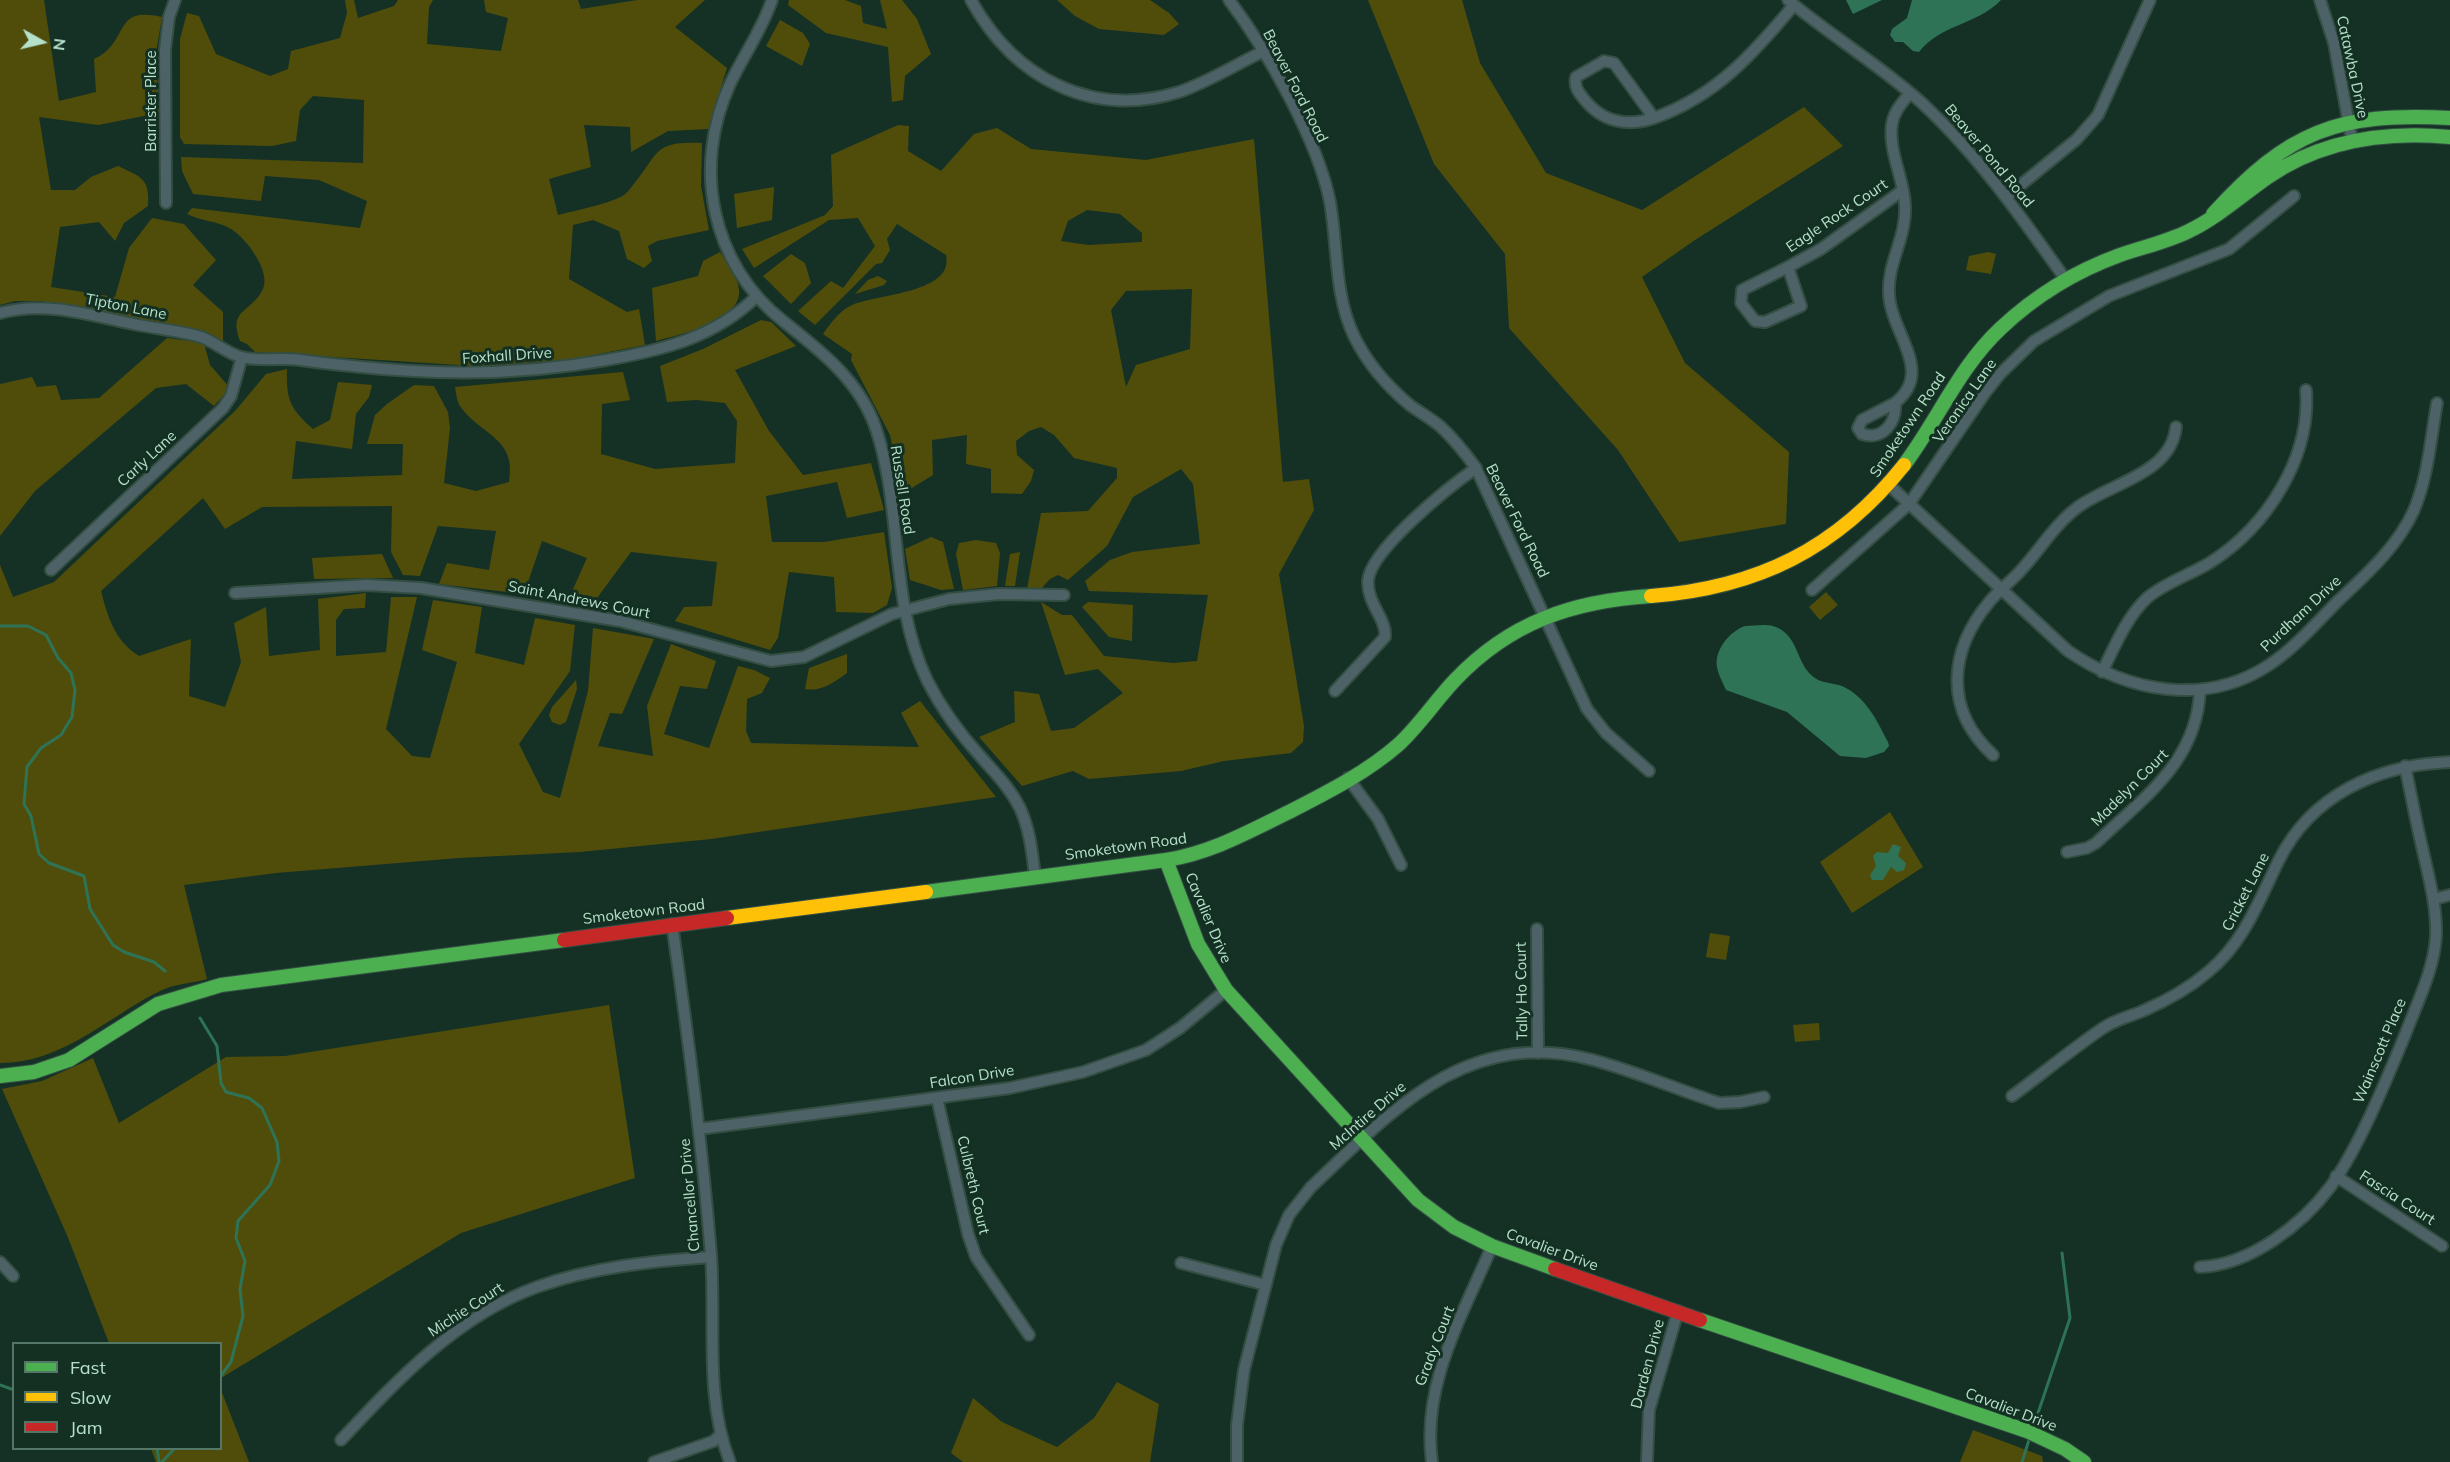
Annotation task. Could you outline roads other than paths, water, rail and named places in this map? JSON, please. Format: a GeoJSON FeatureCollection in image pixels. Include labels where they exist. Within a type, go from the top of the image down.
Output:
{"type":"FeatureCollection","features":[{"type":"Feature","properties":{"kind":"main road","name":"Smoketown Road"},"geometry":{"type":"LineString","coordinates":[[2206,222],[2246,176],[2281,149],[2314,131],[2349,121],[2402,117],[2450,118]]}},
{"type":"Feature","properties":{"kind":"main road","name":"Smoketown Road"},"geometry":{"type":"LineString","coordinates":[[0,1076],[34,1072],[69,1060],[141,1013],[198,990],[672,924],[1166,860],[1190,856],[1232,841],[1348,778],[1395,748],[1478,659],[1512,634],[1545,616],[1603,599],[1698,591],[1763,572],[1804,554],[1836,534],[1889,485],[1986,343],[2013,318],[2066,280],[2114,257],[2168,240],[2206,222],[2232,207],[2280,169],[2328,146],[2391,136],[2450,137]]}},
{"type":"Feature","properties":{"kind":"main road","name":"Cavalier Drive"},"geometry":{"type":"LineString","coordinates":[[1166,860],[1190,926],[1215,976],[1361,1140],[1436,1215],[1454,1227],[1492,1245],[2026,1431],[2064,1449],[2084,1462]]}},
{"type":"Feature","properties":{"kind":"street","name":"Barrister Place"},"geometry":{"type":"LineString","coordinates":[[166,202],[165,50],[169,17],[176,0]]}},
{"type":"Feature","properties":{"kind":"street","name":"Russell Road"},"geometry":{"type":"LineString","coordinates":[[772,0],[720,108],[709,169],[712,202],[723,241],[757,296],[838,368],[859,396],[875,426],[885,469],[904,610],[918,660],[933,691],[962,735],[999,776],[1020,809],[1030,835],[1035,876]]}},
{"type":"Feature","properties":{"kind":"street"},"geometry":{"type":"LineString","coordinates":[[971,0],[994,37],[1025,67],[1057,85],[1106,99],[1140,100],[1181,91],[1262,52]]}},
{"type":"Feature","properties":{"kind":"street","name":"Beaver Ford Road"},"geometry":{"type":"LineString","coordinates":[[1229,0],[1262,52],[1296,114],[1326,186],[1335,234],[1340,296],[1354,335],[1380,375],[1412,406],[1445,431],[1476,468],[1587,709],[1606,733],[1649,771]]}},
{"type":"Feature","properties":{"kind":"street"},"geometry":{"type":"LineString","coordinates":[[2006,197],[2077,139],[2094,121],[2105,103],[2150,0]]}},
{"type":"Feature","properties":{"kind":"street","name":"Catawba Drive"},"geometry":{"type":"LineString","coordinates":[[2320,0],[2334,43],[2352,141]]}},
{"type":"Feature","properties":{"kind":"street"},"geometry":{"type":"LineString","coordinates":[[1654,118],[1614,63],[1604,61],[1576,77],[1576,86],[1584,99],[1603,117],[1629,123],[1654,118],[1689,104],[1721,82],[1766,38],[1791,2]]}},
{"type":"Feature","properties":{"kind":"street","name":"Beaver Pond Road"},"geometry":{"type":"LineString","coordinates":[[1791,2],[1910,93],[1965,148],[2006,197],[2066,280]]}},
{"type":"Feature","properties":{"kind":"street"},"geometry":{"type":"LineString","coordinates":[[1895,403],[1908,390],[1914,372],[1889,298],[1890,269],[1905,218],[1903,190],[1891,131],[1896,110],[1910,93]]}},
{"type":"Feature","properties":{"kind":"street","name":"Eagle Rock Court"},"geometry":{"type":"LineString","coordinates":[[1788,267],[1801,306],[1765,322],[1755,321],[1741,303],[1742,291],[1821,249],[1903,190]]}},
{"type":"Feature","properties":{"kind":"street","name":"Veronica Lane"},"geometry":{"type":"LineString","coordinates":[[1812,590],[1909,504],[2000,374],[2034,341],[2109,296],[2229,249],[2294,196]]}},
{"type":"Feature","properties":{"kind":"street","name":"Foxhall Drive"},"geometry":{"type":"LineString","coordinates":[[242,357],[291,358],[373,369],[442,374],[564,367],[648,352],[689,341],[734,317],[757,296]]}},
{"type":"Feature","properties":{"kind":"street","name":"Tipton Lane"},"geometry":{"type":"LineString","coordinates":[[0,313],[42,308],[81,313],[200,337],[242,357]]}},
{"type":"Feature","properties":{"kind":"street","name":"Carly Lane"},"geometry":{"type":"LineString","coordinates":[[51,570],[223,408],[231,396],[242,357]]}},
{"type":"Feature","properties":{"kind":"street"},"geometry":{"type":"LineString","coordinates":[[2102,672],[2130,619],[2147,599],[2160,588],[2211,562],[2229,549],[2246,534],[2272,502],[2295,459],[2302,439],[2306,423],[2306,390]]}},
{"type":"Feature","properties":{"kind":"street","name":"Purdham Drive"},"geometry":{"type":"LineString","coordinates":[[1889,485],[2068,651],[2102,672],[2141,686],[2162,690],[2200,690],[2239,680],[2269,665],[2362,578],[2396,540],[2418,500],[2437,403]]}},
{"type":"Feature","properties":{"kind":"street"},"geometry":{"type":"LineString","coordinates":[[1993,755],[1973,733],[1965,718],[1957,687],[1957,670],[1968,632],[2001,589],[2076,509],[2161,459],[2173,441],[2176,427]]}},
{"type":"Feature","properties":{"kind":"street"},"geometry":{"type":"LineString","coordinates":[[1335,691],[1385,637],[1384,625],[1371,603],[1368,592],[1368,578],[1375,562],[1433,501],[1476,468]]}},
{"type":"Feature","properties":{"kind":"street","name":"Saint Andrews Court"},"geometry":{"type":"LineString","coordinates":[[235,593],[367,585],[420,588],[620,621],[771,661],[804,657],[821,651],[871,623],[904,610],[974,596],[1064,595]]}},
{"type":"Feature","properties":{"kind":"street","name":"Madelyn Court"},"geometry":{"type":"LineString","coordinates":[[2067,852],[2087,848],[2096,843],[2179,760],[2196,723],[2200,690]]}},
{"type":"Feature","properties":{"kind":"street","name":"Cricket Lane"},"geometry":{"type":"LineString","coordinates":[[2012,1096],[2104,1028],[2174,996],[2209,971],[2237,942],[2259,904],[2288,844],[2311,815],[2337,794],[2356,783],[2405,766],[2450,762]]}},
{"type":"Feature","properties":{"kind":"street","name":"Wainscott Place"},"geometry":{"type":"LineString","coordinates":[[2200,1267],[2240,1259],[2276,1237],[2314,1204],[2336,1176],[2381,1092],[2427,979],[2436,935],[2434,899],[2405,766]]}},
{"type":"Feature","properties":{"kind":"street"},"geometry":{"type":"LineString","coordinates":[[1348,778],[1378,819],[1401,864]]}},
{"type":"Feature","properties":{"kind":"street"},"geometry":{"type":"LineString","coordinates":[[2434,899],[2450,895]]}},
{"type":"Feature","properties":{"kind":"street","name":"Chancellor Drive"},"geometry":{"type":"LineString","coordinates":[[672,924],[699,1129],[711,1257],[714,1383],[721,1434],[730,1462]]}},
{"type":"Feature","properties":{"kind":"street","name":"Tally Ho Court"},"geometry":{"type":"LineString","coordinates":[[1537,929],[1538,1053]]}},
{"type":"Feature","properties":{"kind":"street","name":"Falcon Drive"},"geometry":{"type":"LineString","coordinates":[[699,1129],[937,1098],[1053,1079],[1132,1057],[1180,1028],[1226,990]]}},
{"type":"Feature","properties":{"kind":"street","name":"McIntire Drive"},"geometry":{"type":"LineString","coordinates":[[1237,1462],[1239,1397],[1276,1245],[1294,1208],[1311,1187],[1415,1093],[1457,1070],[1497,1058],[1538,1053],[1587,1058],[1719,1103],[1764,1097]]}},
{"type":"Feature","properties":{"kind":"street","name":"Culbreth Court"},"geometry":{"type":"LineString","coordinates":[[937,1098],[968,1234],[976,1257],[1029,1335]]}},
{"type":"Feature","properties":{"kind":"street","name":"Fascia Court"},"geometry":{"type":"LineString","coordinates":[[2336,1176],[2442,1246]]}},
{"type":"Feature","properties":{"kind":"street","name":"Grady Court"},"geometry":{"type":"LineString","coordinates":[[1432,1462],[1429,1428],[1434,1388],[1492,1245]]}},
{"type":"Feature","properties":{"kind":"street","name":"Michie Court"},"geometry":{"type":"LineString","coordinates":[[341,1440],[380,1398],[437,1346],[483,1314],[515,1296],[566,1277],[596,1271],[671,1260],[711,1257]]}},
{"type":"Feature","properties":{"kind":"street"},"geometry":{"type":"LineString","coordinates":[[0,1262],[13,1276]]}},
{"type":"Feature","properties":{"kind":"street"},"geometry":{"type":"LineString","coordinates":[[1181,1263],[1266,1285]]}},
{"type":"Feature","properties":{"kind":"street","name":"Darden Drive"},"geometry":{"type":"LineString","coordinates":[[1647,1462],[1649,1410],[1678,1311]]}},
{"type":"Feature","properties":{"kind":"street"},"geometry":{"type":"LineString","coordinates":[[654,1462],[714,1441],[721,1434]]}},
{"type":"Feature","properties":{"kind":"waterway"},"geometry":{"type":"LineString","coordinates":[[0,626],[28,626],[46,635],[58,658],[71,673],[75,690],[72,717],[61,735],[41,748],[27,767],[24,804],[31,816],[39,854],[49,863],[84,876],[90,909],[113,945],[124,952],[154,962],[165,971]]}},
{"type":"Feature","properties":{"kind":"waterway"},"geometry":{"type":"LineString","coordinates":[[200,1018],[217,1046],[221,1083],[226,1092],[249,1098],[262,1108],[277,1142],[279,1161],[270,1185],[238,1221],[236,1238],[245,1261],[240,1289],[243,1316],[231,1362],[222,1374]]}},
{"type":"Feature","properties":{"kind":"waterway"},"geometry":{"type":"LineString","coordinates":[[2033,1428],[2070,1318],[2062,1253]]}},
{"type":"Feature","properties":{"kind":"waterway"},"geometry":{"type":"LineString","coordinates":[[0,1385],[12,1389]]}},
{"type":"Feature","properties":{"kind":"waterway"},"geometry":{"type":"LineString","coordinates":[[2022,1462],[2029,1440]]}},
{"type":"Feature","properties":{"kind":"waterway"},"geometry":{"type":"LineString","coordinates":[[157,1450],[159,1462]]}},
{"type":"Feature","properties":{"kind":"waterway"},"geometry":{"type":"LineString","coordinates":[[162,1462],[173,1450]]}}]}
